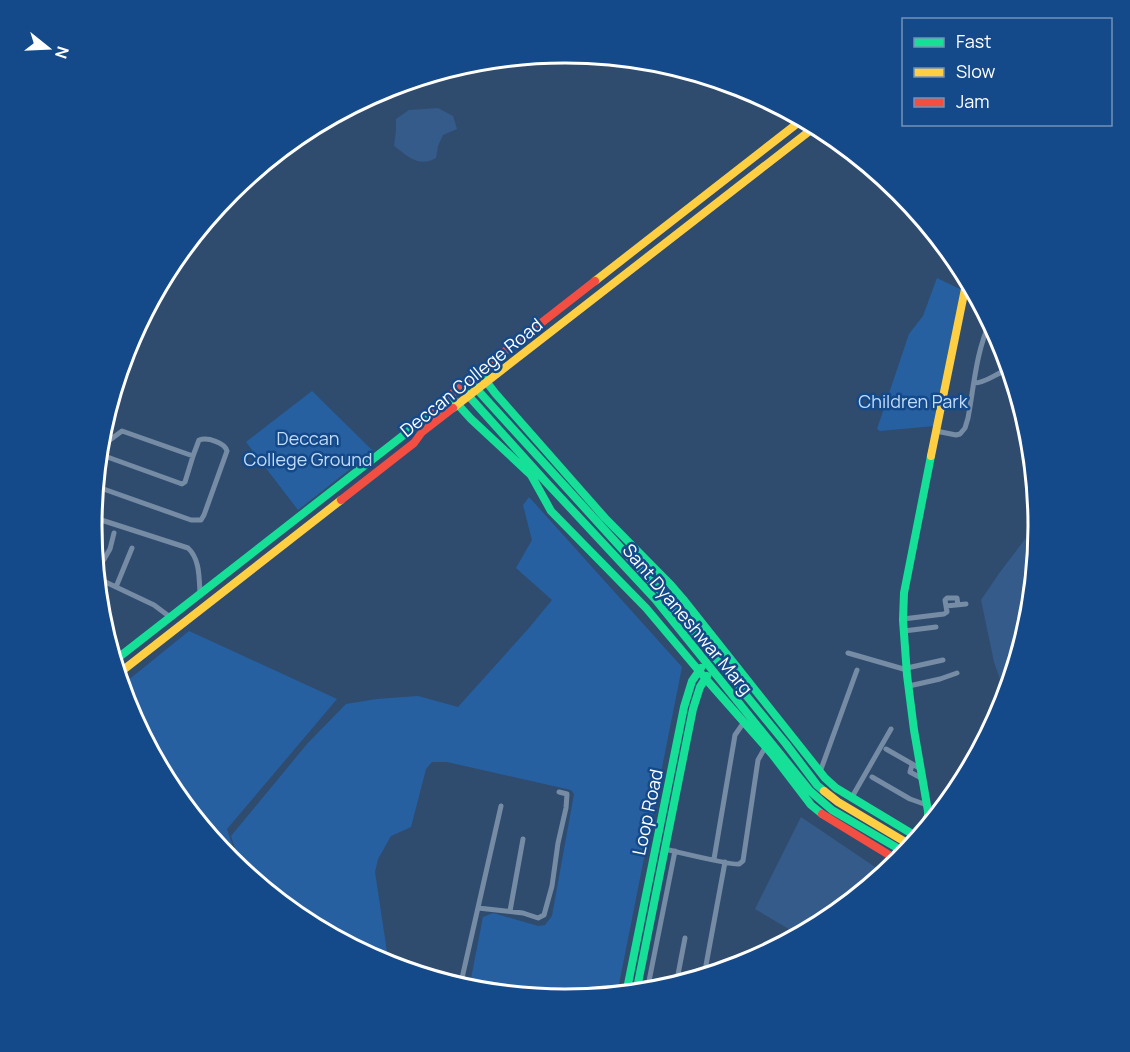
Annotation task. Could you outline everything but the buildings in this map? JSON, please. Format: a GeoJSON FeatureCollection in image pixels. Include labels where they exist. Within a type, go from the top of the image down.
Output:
{"type":"FeatureCollection","features":[{"type":"Feature","properties":{"kind":"main road","name":"Deccan College Road"},"geometry":{"type":"LineString","coordinates":[[121,656],[406,433],[468,380],[796,125]]}},
{"type":"Feature","properties":{"kind":"main road","name":"Deccan College Road"},"geometry":{"type":"LineString","coordinates":[[125,669],[405,450],[422,432],[486,381],[808,132]]}},
{"type":"Feature","properties":{"kind":"main road"},"geometry":{"type":"LineString","coordinates":[[928,812],[907,669],[903,619],[904,594],[964,292]]}},
{"type":"Feature","properties":{"kind":"main road"},"geometry":{"type":"LineString","coordinates":[[479,372],[605,518],[671,585],[830,783],[911,833]]}},
{"type":"Feature","properties":{"kind":"main road","name":"Sant Dyaneshwar Marg"},"geometry":{"type":"LineString","coordinates":[[468,380],[662,593],[824,792],[903,841]]}},
{"type":"Feature","properties":{"kind":"main road","name":"Sant Dyaneshwar Marg"},"geometry":{"type":"LineString","coordinates":[[461,386],[542,484],[655,599],[817,799],[897,848]]}},
{"type":"Feature","properties":{"kind":"main road"},"geometry":{"type":"LineString","coordinates":[[450,396],[471,419],[542,484],[551,511],[646,608],[766,746],[804,797],[818,811],[890,855]]}},
{"type":"Feature","properties":{"kind":"main road","name":"Loop Road"},"geometry":{"type":"LineString","coordinates":[[628,985],[684,707],[698,670],[723,650]]}},
{"type":"Feature","properties":{"kind":"main road","name":"Loop Road"},"geometry":{"type":"LineString","coordinates":[[637,983],[693,710],[705,678],[729,657]]}},
{"type":"Feature","properties":{"kind":"street"},"geometry":{"type":"LineString","coordinates":[[936,431],[956,435],[963,432],[968,418],[981,342],[985,332]]}},
{"type":"Feature","properties":{"kind":"street"},"geometry":{"type":"LineString","coordinates":[[974,383],[982,382],[1001,372]]}},
{"type":"Feature","properties":{"kind":"street"},"geometry":{"type":"LineString","coordinates":[[110,440],[122,431],[192,456]]}},
{"type":"Feature","properties":{"kind":"street"},"geometry":{"type":"LineString","coordinates":[[104,489],[190,520],[201,520],[227,451],[224,445],[203,438],[200,440],[192,456],[185,482],[182,484],[107,457]]}},
{"type":"Feature","properties":{"kind":"street"},"geometry":{"type":"LineString","coordinates":[[102,520],[188,548],[196,558],[200,593]]}},
{"type":"Feature","properties":{"kind":"street"},"geometry":{"type":"LineString","coordinates":[[103,560],[110,549],[114,533]]}},
{"type":"Feature","properties":{"kind":"street"},"geometry":{"type":"LineString","coordinates":[[116,586],[132,548]]}},
{"type":"Feature","properties":{"kind":"street"},"geometry":{"type":"LineString","coordinates":[[106,582],[154,605],[170,617]]}},
{"type":"Feature","properties":{"kind":"street"},"geometry":{"type":"LineString","coordinates":[[903,619],[944,615],[947,612],[945,600],[947,598],[957,598],[958,604],[966,604]]}},
{"type":"Feature","properties":{"kind":"street"},"geometry":{"type":"LineString","coordinates":[[904,631],[936,627]]}},
{"type":"Feature","properties":{"kind":"street"},"geometry":{"type":"LineString","coordinates":[[848,653],[907,669],[943,660]]}},
{"type":"Feature","properties":{"kind":"street"},"geometry":{"type":"LineString","coordinates":[[820,772],[857,670]]}},
{"type":"Feature","properties":{"kind":"street"},"geometry":{"type":"LineString","coordinates":[[909,686],[957,673]]}},
{"type":"Feature","properties":{"kind":"street"},"geometry":{"type":"LineString","coordinates":[[714,859],[735,735],[744,722]]}},
{"type":"Feature","properties":{"kind":"street"},"geometry":{"type":"LineString","coordinates":[[852,797],[891,729]]}},
{"type":"Feature","properties":{"kind":"street"},"geometry":{"type":"LineString","coordinates":[[655,847],[725,862],[741,863],[758,760],[766,746]]}},
{"type":"Feature","properties":{"kind":"street"},"geometry":{"type":"LineString","coordinates":[[886,749],[921,769]]}},
{"type":"Feature","properties":{"kind":"street"},"geometry":{"type":"LineString","coordinates":[[912,765],[910,772],[923,778]]}},
{"type":"Feature","properties":{"kind":"street"},"geometry":{"type":"LineString","coordinates":[[873,777],[910,799],[927,814]]}},
{"type":"Feature","properties":{"kind":"street"},"geometry":{"type":"LineString","coordinates":[[478,908],[523,913],[538,918],[544,915],[552,886],[566,808],[567,794],[559,792]]}},
{"type":"Feature","properties":{"kind":"street"},"geometry":{"type":"LineString","coordinates":[[462,977],[501,806]]}},
{"type":"Feature","properties":{"kind":"street"},"geometry":{"type":"LineString","coordinates":[[510,911],[523,839]]}},
{"type":"Feature","properties":{"kind":"street"},"geometry":{"type":"LineString","coordinates":[[649,981],[675,851]]}},
{"type":"Feature","properties":{"kind":"street"},"geometry":{"type":"LineString","coordinates":[[706,967],[725,862]]}},
{"type":"Feature","properties":{"kind":"street"},"geometry":{"type":"LineString","coordinates":[[678,975],[685,938]]}},
{"type":"Feature","properties":{"kind":"green space","name":"Children Park"},"geometry":{"type":"Polygon","coordinates":[[[937,278],[962,290],[934,426],[880,431],[877,429],[909,334],[923,316],[937,278]]]}},
{"type":"Feature","properties":{"kind":"green space","name":"Deccan College Ground"},"geometry":{"type":"Polygon","coordinates":[[[312,391],[373,451],[298,510],[246,442],[312,391]]]}},
{"type":"Feature","properties":{"kind":"green space"},"geometry":{"type":"Polygon","coordinates":[[[529,497],[682,667],[619,986],[565,989],[535,988],[471,979],[483,917],[493,913],[538,926],[545,925],[552,916],[574,794],[571,790],[447,762],[432,762],[426,769],[411,827],[391,836],[378,859],[375,872],[387,953],[333,927],[283,893],[236,851],[231,836],[307,744],[346,704],[418,696],[458,707],[529,628],[552,600],[516,568],[532,540],[523,505],[529,497]]]}},
{"type":"Feature","properties":{"kind":"green space"},"geometry":{"type":"Polygon","coordinates":[[[189,631],[337,699],[227,829],[233,848],[198,808],[180,783],[150,731],[129,680],[189,631]]]}},
{"type":"Feature","properties":{"kind":"shaded area"},"geometry":{"type":"Polygon","coordinates":[[[438,108],[453,116],[457,129],[443,135],[436,158],[424,162],[414,160],[394,146],[396,119],[409,110],[438,108]]]}},
{"type":"Feature","properties":{"kind":"shaded area"},"geometry":{"type":"Polygon","coordinates":[[[1028,536],[1019,616],[1001,681],[994,662],[981,600],[1028,536]]]}},
{"type":"Feature","properties":{"kind":"shaded area"},"geometry":{"type":"Polygon","coordinates":[[[801,817],[876,868],[847,893],[790,930],[755,909],[801,817]]]}},
{"type":"Feature","properties":{"kind":"traffic: fast"},"geometry":{"type":"LineString","coordinates":[[479,372],[605,518],[683,599],[825,778],[836,788],[911,833]]}},
{"type":"Feature","properties":{"kind":"traffic: fast"},"geometry":{"type":"LineString","coordinates":[[473,385],[662,593],[824,791]]}},
{"type":"Feature","properties":{"kind":"traffic: fast"},"geometry":{"type":"LineString","coordinates":[[466,393],[655,599],[810,791],[832,810],[897,848]]}},
{"type":"Feature","properties":{"kind":"traffic: fast"},"geometry":{"type":"LineString","coordinates":[[450,396],[471,419],[531,475],[551,511],[646,608],[772,754],[811,805],[822,814]]}},
{"type":"Feature","properties":{"kind":"traffic: fast"},"geometry":{"type":"LineString","coordinates":[[121,656],[432,411]]}},
{"type":"Feature","properties":{"kind":"traffic: fast"},"geometry":{"type":"LineString","coordinates":[[928,813],[914,730],[903,620],[904,593],[931,456]]}},
{"type":"Feature","properties":{"kind":"traffic: fast"},"geometry":{"type":"LineString","coordinates":[[628,985],[684,707],[692,681],[701,668]]}},
{"type":"Feature","properties":{"kind":"traffic: fast"},"geometry":{"type":"LineString","coordinates":[[638,983],[693,709],[700,687],[707,676]]}},
{"type":"Feature","properties":{"kind":"traffic: slow"},"geometry":{"type":"LineString","coordinates":[[595,281],[796,125]]}},
{"type":"Feature","properties":{"kind":"traffic: slow"},"geometry":{"type":"LineString","coordinates":[[453,408],[808,132]]}},
{"type":"Feature","properties":{"kind":"traffic: slow"},"geometry":{"type":"LineString","coordinates":[[931,456],[964,292]]}},
{"type":"Feature","properties":{"kind":"traffic: slow"},"geometry":{"type":"LineString","coordinates":[[125,669],[341,500]]}},
{"type":"Feature","properties":{"kind":"traffic: slow"},"geometry":{"type":"LineString","coordinates":[[824,791],[838,802],[904,841]]}},
{"type":"Feature","properties":{"kind":"traffic: jam"},"geometry":{"type":"LineString","coordinates":[[432,411],[595,281]]}},
{"type":"Feature","properties":{"kind":"traffic: jam"},"geometry":{"type":"LineString","coordinates":[[341,500],[414,443],[422,432],[453,408]]}},
{"type":"Feature","properties":{"kind":"traffic: jam"},"geometry":{"type":"LineString","coordinates":[[822,814],[890,855]]}}]}
